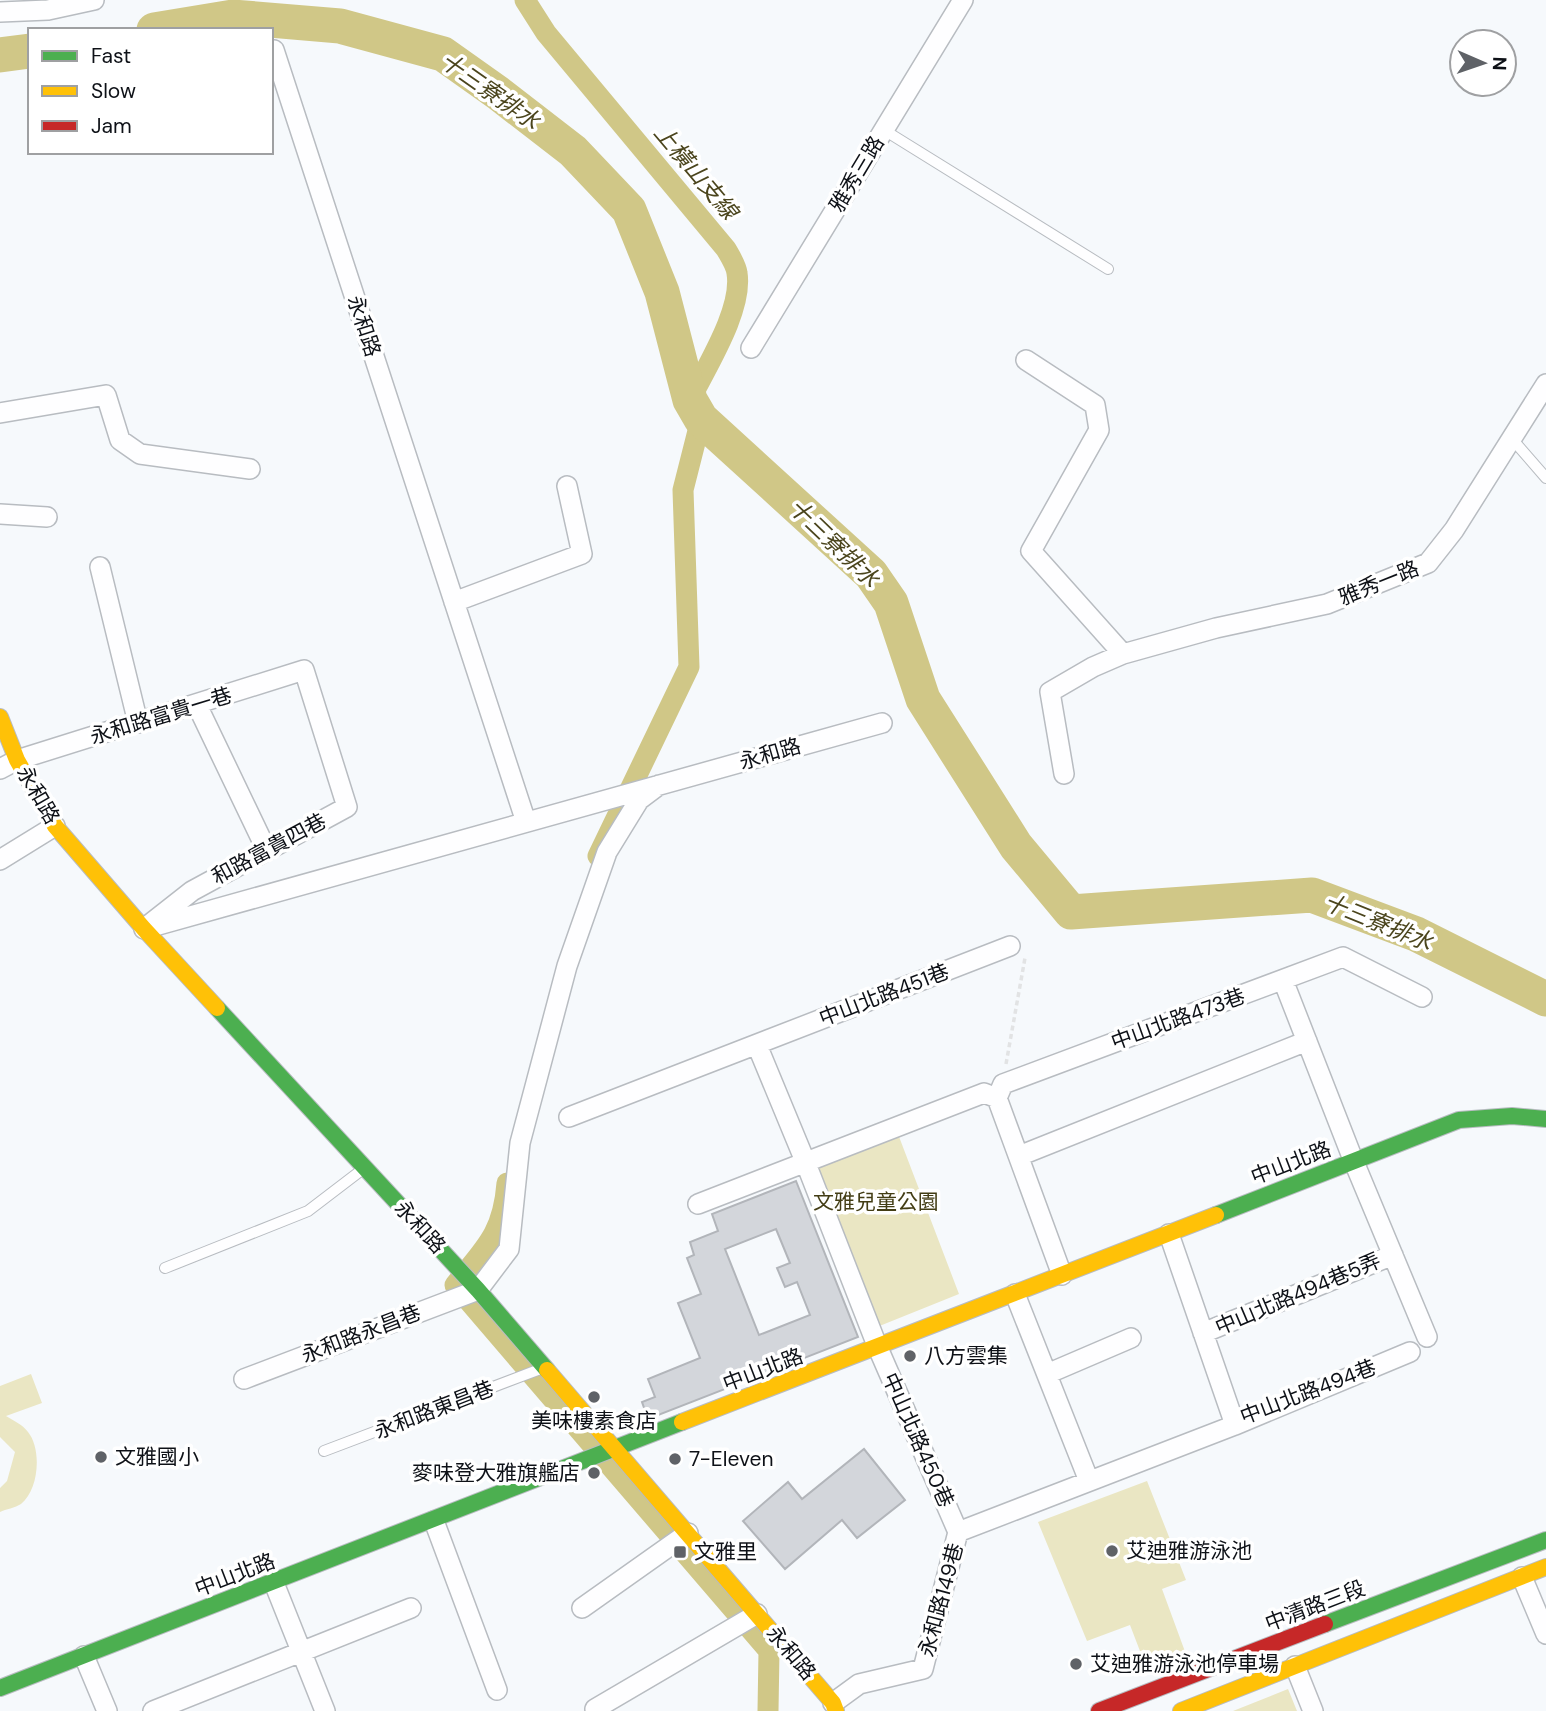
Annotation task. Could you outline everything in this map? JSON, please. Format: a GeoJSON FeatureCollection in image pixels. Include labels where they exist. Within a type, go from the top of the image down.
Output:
{"type":"FeatureCollection","features":[{"type":"Feature","properties":{"kind":"main road","name":"永和路"},"geometry":{"type":"LineString","coordinates":[[0,716],[9,765],[55,826],[144,929],[477,1290],[835,1707]]}},
{"type":"Feature","properties":{"kind":"main road","name":"中山北路"},"geometry":{"type":"LineString","coordinates":[[0,1688],[1459,1120],[1512,1116],[1546,1119]]}},
{"type":"Feature","properties":{"kind":"main road","name":"中清路三段"},"geometry":{"type":"LineString","coordinates":[[1099,1711],[1546,1539]]}},
{"type":"Feature","properties":{"kind":"main road"},"geometry":{"type":"LineString","coordinates":[[1181,1711],[1546,1567]]}},
{"type":"Feature","properties":{"kind":"street"},"geometry":{"type":"LineString","coordinates":[[0,12],[48,10],[94,0]]}},
{"type":"Feature","properties":{"kind":"street","name":"雅秀三路"},"geometry":{"type":"LineString","coordinates":[[751,348],[963,0]]}},
{"type":"Feature","properties":{"kind":"street","name":"永和路"},"geometry":{"type":"LineString","coordinates":[[274,50],[526,822]]}},
{"type":"Feature","properties":{"kind":"street"},"geometry":{"type":"LineString","coordinates":[[1026,360],[1095,405],[1099,430],[1031,551],[1122,654]]}},
{"type":"Feature","properties":{"kind":"street","name":"雅秀一路"},"geometry":{"type":"LineString","coordinates":[[1064,774],[1050,692],[1122,654],[1216,628],[1327,604],[1427,563],[1454,530],[1546,384]]}},
{"type":"Feature","properties":{"kind":"street"},"geometry":{"type":"LineString","coordinates":[[0,413],[106,395],[120,440],[140,454],[250,469]]}},
{"type":"Feature","properties":{"kind":"street"},"geometry":{"type":"LineString","coordinates":[[454,602],[582,554],[568,486]]}},
{"type":"Feature","properties":{"kind":"street"},"geometry":{"type":"LineString","coordinates":[[0,514],[47,517]]}},
{"type":"Feature","properties":{"kind":"street"},"geometry":{"type":"LineString","coordinates":[[100,567],[138,723]]}},
{"type":"Feature","properties":{"kind":"street","name":"永和路富貴一巷"},"geometry":{"type":"LineString","coordinates":[[9,765],[304,670]]}},
{"type":"Feature","properties":{"kind":"street","name":"和路富貴四巷"},"geometry":{"type":"LineString","coordinates":[[144,929],[192,891],[347,807],[304,670]]}},
{"type":"Feature","properties":{"kind":"street"},"geometry":{"type":"LineString","coordinates":[[197,705],[266,849]]}},
{"type":"Feature","properties":{"kind":"street","name":"永和路"},"geometry":{"type":"LineString","coordinates":[[144,929],[881,723]]}},
{"type":"Feature","properties":{"kind":"street","name":"永和路"},"geometry":{"type":"LineString","coordinates":[[477,1290],[509,1249],[520,1143],[567,966],[607,852],[639,800],[659,785]]}},
{"type":"Feature","properties":{"kind":"street"},"geometry":{"type":"LineString","coordinates":[[0,860],[55,826]]}},
{"type":"Feature","properties":{"kind":"street","name":"中山北路451巷"},"geometry":{"type":"LineString","coordinates":[[569,1117],[1010,946]]}},
{"type":"Feature","properties":{"kind":"street","name":"中山北路473巷"},"geometry":{"type":"LineString","coordinates":[[698,1204],[984,1093],[1000,1091],[1343,957],[1422,997]]}},
{"type":"Feature","properties":{"kind":"street"},"geometry":{"type":"LineString","coordinates":[[1283,980],[1354,1162],[1427,1337]]}},
{"type":"Feature","properties":{"kind":"street"},"geometry":{"type":"LineString","coordinates":[[1019,1156],[1307,1041]]}},
{"type":"Feature","properties":{"kind":"street"},"geometry":{"type":"LineString","coordinates":[[757,1045],[806,1161],[878,1348]]}},
{"type":"Feature","properties":{"kind":"street"},"geometry":{"type":"LineString","coordinates":[[1000,1091],[1019,1156],[1062,1275]]}},
{"type":"Feature","properties":{"kind":"street","name":"中山北路494巷"},"geometry":{"type":"LineString","coordinates":[[1169,1234],[1235,1424],[1410,1352]]}},
{"type":"Feature","properties":{"kind":"street","name":"中山北路494巷5弄"},"geometry":{"type":"LineString","coordinates":[[1203,1334],[1393,1255]]}},
{"type":"Feature","properties":{"kind":"street","name":"永和路永昌巷"},"geometry":{"type":"LineString","coordinates":[[244,1379],[477,1290]]}},
{"type":"Feature","properties":{"kind":"street"},"geometry":{"type":"LineString","coordinates":[[1015,1294],[1089,1481]]}},
{"type":"Feature","properties":{"kind":"street"},"geometry":{"type":"LineString","coordinates":[[1047,1374],[1131,1338]]}},
{"type":"Feature","properties":{"kind":"street","name":"中山北路450巷"},"geometry":{"type":"LineString","coordinates":[[878,1348],[958,1532]]}},
{"type":"Feature","properties":{"kind":"street","name":"永和路149巷"},"geometry":{"type":"LineString","coordinates":[[835,1707],[859,1684],[923,1668],[958,1532],[1235,1424]]}},
{"type":"Feature","properties":{"kind":"street"},"geometry":{"type":"LineString","coordinates":[[433,1521],[497,1690]]}},
{"type":"Feature","properties":{"kind":"street"},"geometry":{"type":"LineString","coordinates":[[582,1608],[687,1534]]}},
{"type":"Feature","properties":{"kind":"street"},"geometry":{"type":"LineString","coordinates":[[1522,1577],[1546,1634]]}},
{"type":"Feature","properties":{"kind":"street"},"geometry":{"type":"LineString","coordinates":[[274,1583],[325,1711]]}},
{"type":"Feature","properties":{"kind":"street"},"geometry":{"type":"LineString","coordinates":[[153,1711],[411,1608]]}},
{"type":"Feature","properties":{"kind":"street"},"geometry":{"type":"LineString","coordinates":[[594,1709],[757,1614]]}},
{"type":"Feature","properties":{"kind":"street"},"geometry":{"type":"LineString","coordinates":[[84,1656],[107,1711]]}},
{"type":"Feature","properties":{"kind":"street"},"geometry":{"type":"LineString","coordinates":[[1295,1666],[1313,1711]]}},
{"type":"Feature","properties":{"kind":"lane"},"geometry":{"type":"LineString","coordinates":[[884,130],[1108,268]]}},
{"type":"Feature","properties":{"kind":"lane"},"geometry":{"type":"LineString","coordinates":[[1513,440],[1546,478]]}},
{"type":"Feature","properties":{"kind":"lane"},"geometry":{"type":"LineString","coordinates":[[165,1268],[308,1211],[365,1167]]}},
{"type":"Feature","properties":{"kind":"lane","name":"永和路東昌巷"},"geometry":{"type":"LineString","coordinates":[[324,1451],[544,1368]]}},
{"type":"Feature","properties":{"kind":"path"},"geometry":{"type":"LineString","coordinates":[[1000,1091],[1027,947],[1010,946]]}},
{"type":"Feature","properties":{"kind":"green space","name":"文雅兒童公園"},"geometry":{"type":"Polygon","coordinates":[[[898,1134],[959,1294],[877,1327],[815,1166],[898,1134]]]}},
{"type":"Feature","properties":{"kind":"green space"},"geometry":{"type":"Polygon","coordinates":[[[31,1374],[42,1403],[6,1416],[23,1427],[32,1439],[37,1459],[35,1480],[27,1498],[21,1504],[0,1512],[0,1488],[7,1481],[15,1452],[0,1437],[0,1386],[31,1374]]]}},
{"type":"Feature","properties":{"kind":"green space","name":"艾迪雅游泳池"},"geometry":{"type":"Polygon","coordinates":[[[1147,1481],[1186,1580],[1162,1589],[1187,1657],[1148,1672],[1130,1625],[1087,1641],[1038,1522],[1147,1481]]]}},
{"type":"Feature","properties":{"kind":"green space"},"geometry":{"type":"Polygon","coordinates":[[[1288,1689],[1297,1711],[1233,1711],[1288,1689]]]}},
{"type":"Feature","properties":{"kind":"building"},"geometry":{"type":"Polygon","coordinates":[[[796,1181],[858,1337],[648,1419],[642,1402],[655,1397],[648,1379],[700,1358],[678,1303],[701,1294],[687,1258],[694,1255],[690,1242],[718,1231],[712,1214],[796,1181]],[[776,1229],[725,1249],[759,1335],[810,1315],[797,1282],[785,1287],[777,1268],[790,1263],[776,1229]]]}},
{"type":"Feature","properties":{"kind":"building"},"geometry":{"type":"Polygon","coordinates":[[[864,1449],[905,1500],[857,1538],[842,1520],[785,1569],[743,1521],[788,1482],[802,1499],[864,1449]]]}},
{"type":"Feature","properties":{"kind":"waterway","name":"上橫山支線"},"geometry":{"type":"LineString","coordinates":[[525,0],[546,33],[726,249],[734,264],[737,288],[729,321],[690,400]]}},
{"type":"Feature","properties":{"kind":"waterway","name":"十三寮排水"},"geometry":{"type":"LineString","coordinates":[[166,28],[233,17],[340,26],[443,54],[573,151],[629,210],[662,292],[690,400],[701,419],[871,574],[891,603],[923,699],[1016,846],[1071,912],[1312,895],[1416,934],[1546,999]]}},
{"type":"Feature","properties":{"kind":"waterway","name":"十三寮排水"},"geometry":{"type":"LineString","coordinates":[[0,55],[28,51]]}},
{"type":"Feature","properties":{"kind":"waterway"},"geometry":{"type":"LineString","coordinates":[[598,856],[689,667],[683,490],[701,419]]}},
{"type":"Feature","properties":{"kind":"waterway"},"geometry":{"type":"LineString","coordinates":[[507,1183],[497,1228],[484,1250],[455,1285],[769,1651],[768,1711]]}},
{"type":"Feature","properties":{"kind":"traffic: fast"},"geometry":{"type":"LineString","coordinates":[[217,1008],[478,1290],[547,1370]]}},
{"type":"Feature","properties":{"kind":"traffic: fast"},"geometry":{"type":"LineString","coordinates":[[1216,1215],[1459,1120],[1512,1116],[1546,1119]]}},
{"type":"Feature","properties":{"kind":"traffic: fast"},"geometry":{"type":"LineString","coordinates":[[0,1688],[682,1422]]}},
{"type":"Feature","properties":{"kind":"traffic: fast"},"geometry":{"type":"LineString","coordinates":[[1325,1624],[1546,1540]]}},
{"type":"Feature","properties":{"kind":"traffic: slow"},"geometry":{"type":"LineString","coordinates":[[0,717],[17,760],[55,826],[217,1008]]}},
{"type":"Feature","properties":{"kind":"traffic: slow"},"geometry":{"type":"LineString","coordinates":[[682,1422],[1216,1215]]}},
{"type":"Feature","properties":{"kind":"traffic: slow"},"geometry":{"type":"LineString","coordinates":[[547,1370],[833,1703],[836,1711]]}},
{"type":"Feature","properties":{"kind":"traffic: slow"},"geometry":{"type":"LineString","coordinates":[[1181,1711],[1546,1567]]}},
{"type":"Feature","properties":{"kind":"traffic: jam"},"geometry":{"type":"LineString","coordinates":[[1099,1711],[1325,1624]]}},
{"type":"Feature","properties":{"kind":"place","name":"八方雲集"},"geometry":{"type":"Point","coordinates":[910,1356]}},
{"type":"Feature","properties":{"kind":"place","name":"美味樓素食店"},"geometry":{"type":"Point","coordinates":[594,1397]}},
{"type":"Feature","properties":{"kind":"place","name":"文雅國小"},"geometry":{"type":"Point","coordinates":[101,1457]}},
{"type":"Feature","properties":{"kind":"place","name":"7-Eleven"},"geometry":{"type":"Point","coordinates":[675,1459]}},
{"type":"Feature","properties":{"kind":"place","name":"麥味登大雅旗艦店"},"geometry":{"type":"Point","coordinates":[594,1473]}},
{"type":"Feature","properties":{"kind":"place","name":"艾迪雅游泳池"},"geometry":{"type":"Point","coordinates":[1112,1551]}},
{"type":"Feature","properties":{"kind":"place","name":"文雅里"},"geometry":{"type":"Point","coordinates":[680,1552]}},
{"type":"Feature","properties":{"kind":"place","name":"艾迪雅游泳池停車場"},"geometry":{"type":"Point","coordinates":[1076,1664]}}]}
